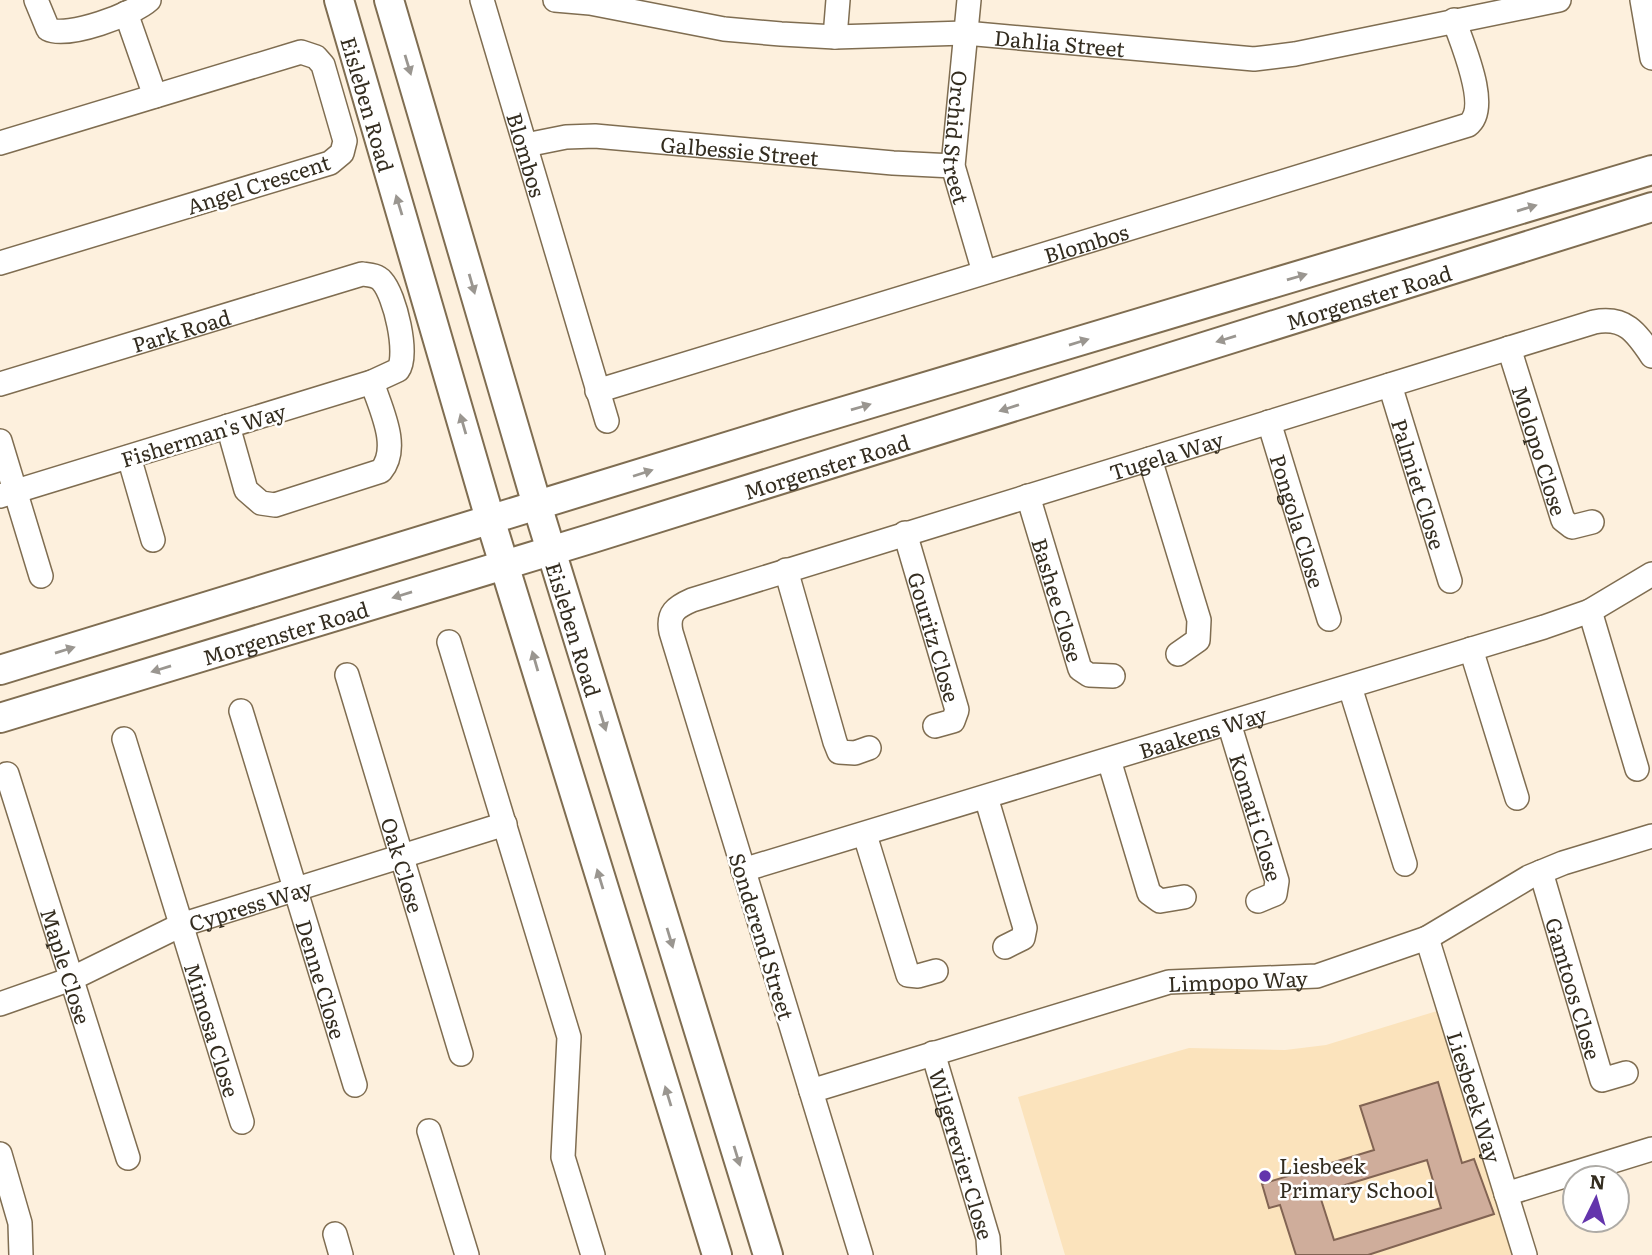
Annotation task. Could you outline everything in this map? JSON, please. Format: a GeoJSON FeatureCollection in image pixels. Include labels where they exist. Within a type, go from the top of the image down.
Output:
{"type":"FeatureCollection","features":[{"type":"Feature","properties":{"kind":"main road","name":"Eisleben Road"},"geometry":{"type":"LineString","coordinates":[[339,0],[490,519],[717,1255]]}},
{"type":"Feature","properties":{"kind":"main road","name":"Eisleben Road"},"geometry":{"type":"LineString","coordinates":[[389,0],[537,505],[768,1255]]}},
{"type":"Feature","properties":{"kind":"main road","name":"Morgenster Road"},"geometry":{"type":"LineString","coordinates":[[0,670],[490,519],[1652,170]]}},
{"type":"Feature","properties":{"kind":"main road","name":"Morgenster Road"},"geometry":{"type":"LineString","coordinates":[[0,718],[551,551],[1652,207]]}},
{"type":"Feature","properties":{"kind":"street"},"geometry":{"type":"LineString","coordinates":[[36,0],[48,29],[60,34],[126,13],[149,0]]}},
{"type":"Feature","properties":{"kind":"street","name":"Blombos"},"geometry":{"type":"LineString","coordinates":[[482,0],[607,421]]}},
{"type":"Feature","properties":{"kind":"street","name":"Dahlia Street"},"geometry":{"type":"LineString","coordinates":[[555,0],[590,1],[724,29],[835,37],[965,33],[1254,59],[1295,54],[1559,0]]}},
{"type":"Feature","properties":{"kind":"street"},"geometry":{"type":"LineString","coordinates":[[835,37],[838,0]]}},
{"type":"Feature","properties":{"kind":"street","name":"Orchid Street"},"geometry":{"type":"LineString","coordinates":[[969,0],[953,166],[984,272]]}},
{"type":"Feature","properties":{"kind":"street"},"geometry":{"type":"LineString","coordinates":[[1642,0],[1652,58]]}},
{"type":"Feature","properties":{"kind":"street"},"geometry":{"type":"LineString","coordinates":[[126,13],[155,96]]}},
{"type":"Feature","properties":{"kind":"street","name":"Blombos"},"geometry":{"type":"LineString","coordinates":[[597,391],[1468,125],[1477,114],[1478,99],[1454,20]]}},
{"type":"Feature","properties":{"kind":"street","name":"Angel Crescent"},"geometry":{"type":"LineString","coordinates":[[0,143],[306,52],[316,57],[323,65],[344,135],[344,147],[339,157],[330,163],[0,263]]}},
{"type":"Feature","properties":{"kind":"street","name":"Galbessie Street"},"geometry":{"type":"LineString","coordinates":[[526,145],[566,137],[594,136],[953,166]]}},
{"type":"Feature","properties":{"kind":"street","name":"Fisherman's Way"},"geometry":{"type":"LineString","coordinates":[[8,494],[389,376],[402,365],[403,348],[387,288],[376,276],[362,274]]}},
{"type":"Feature","properties":{"kind":"street","name":"Park Road"},"geometry":{"type":"LineString","coordinates":[[0,384],[362,274]]}},
{"type":"Feature","properties":{"kind":"street","name":"Tugela Way"},"geometry":{"type":"LineString","coordinates":[[670,616],[680,605],[692,600],[786,570],[1509,348],[1610,320],[1630,327],[1652,356]]}},
{"type":"Feature","properties":{"kind":"street","name":"Molopo Close"},"geometry":{"type":"LineString","coordinates":[[1509,348],[1563,520],[1572,527],[1592,522]]}},
{"type":"Feature","properties":{"kind":"street"},"geometry":{"type":"LineString","coordinates":[[228,426],[246,490],[255,500],[275,505],[381,471],[390,456],[389,441],[372,382]]}},
{"type":"Feature","properties":{"kind":"street","name":"Palmiet Close"},"geometry":{"type":"LineString","coordinates":[[1390,385],[1450,581]]}},
{"type":"Feature","properties":{"kind":"street","name":"Pongola Close"},"geometry":{"type":"LineString","coordinates":[[1269,422],[1329,619]]}},
{"type":"Feature","properties":{"kind":"street"},"geometry":{"type":"LineString","coordinates":[[0,441],[8,494],[41,576]]}},
{"type":"Feature","properties":{"kind":"street"},"geometry":{"type":"LineString","coordinates":[[129,457],[153,540]]}},
{"type":"Feature","properties":{"kind":"street"},"geometry":{"type":"LineString","coordinates":[[1150,459],[1199,620],[1198,640],[1178,654]]}},
{"type":"Feature","properties":{"kind":"street","name":"Bashee Close"},"geometry":{"type":"LineString","coordinates":[[1028,496],[1080,669],[1089,675],[1113,676]]}},
{"type":"Feature","properties":{"kind":"street","name":"Gouritz Close"},"geometry":{"type":"LineString","coordinates":[[905,533],[957,710],[953,721],[935,726]]}},
{"type":"Feature","properties":{"kind":"street"},"geometry":{"type":"LineString","coordinates":[[786,570],[839,752],[846,754],[869,748]]}},
{"type":"Feature","properties":{"kind":"street","name":"Baakens Way"},"geometry":{"type":"LineString","coordinates":[[743,870],[1350,687],[1590,611],[1652,574]]}},
{"type":"Feature","properties":{"kind":"street"},"geometry":{"type":"LineString","coordinates":[[1590,611],[1637,768]]}},
{"type":"Feature","properties":{"kind":"street","name":"Sonderend Street"},"geometry":{"type":"LineString","coordinates":[[670,616],[671,632],[861,1255]]}},
{"type":"Feature","properties":{"kind":"street"},"geometry":{"type":"LineString","coordinates":[[449,642],[569,1037],[563,1157],[593,1255]]}},
{"type":"Feature","properties":{"kind":"street"},"geometry":{"type":"LineString","coordinates":[[1471,649],[1517,798]]}},
{"type":"Feature","properties":{"kind":"street","name":"Oak Close"},"geometry":{"type":"LineString","coordinates":[[347,675],[461,1054]]}},
{"type":"Feature","properties":{"kind":"street"},"geometry":{"type":"LineString","coordinates":[[1350,687],[1405,863]]}},
{"type":"Feature","properties":{"kind":"street","name":"Denne Close"},"geometry":{"type":"LineString","coordinates":[[241,711],[355,1085]]}},
{"type":"Feature","properties":{"kind":"street","name":"Komati Close"},"geometry":{"type":"LineString","coordinates":[[1229,723],[1277,881],[1275,894],[1258,901]]}},
{"type":"Feature","properties":{"kind":"street","name":"Mimosa Close"},"geometry":{"type":"LineString","coordinates":[[124,739],[242,1122]]}},
{"type":"Feature","properties":{"kind":"street"},"geometry":{"type":"LineString","coordinates":[[1109,760],[1149,893],[1160,901],[1184,897]]}},
{"type":"Feature","properties":{"kind":"street","name":"Maple Close"},"geometry":{"type":"LineString","coordinates":[[8,774],[128,1158]]}},
{"type":"Feature","properties":{"kind":"street"},"geometry":{"type":"LineString","coordinates":[[986,797],[1025,928],[1023,938],[1005,947]]}},
{"type":"Feature","properties":{"kind":"street","name":"Cypress Way"},"geometry":{"type":"LineString","coordinates":[[0,1004],[71,979],[181,925],[505,824]]}},
{"type":"Feature","properties":{"kind":"street"},"geometry":{"type":"LineString","coordinates":[[865,835],[908,975],[918,976],[936,971]]}},
{"type":"Feature","properties":{"kind":"street","name":"Limpopo Way"},"geometry":{"type":"LineString","coordinates":[[811,1091],[1169,982],[1311,977],[1427,938],[1541,872],[1652,836]]}},
{"type":"Feature","properties":{"kind":"street","name":"Gamtoos Close"},"geometry":{"type":"LineString","coordinates":[[1541,872],[1602,1080],[1626,1073]]}},
{"type":"Feature","properties":{"kind":"street","name":"Liesbeek Way"},"geometry":{"type":"LineString","coordinates":[[1427,938],[1525,1255]]}},
{"type":"Feature","properties":{"kind":"street","name":"Wilgerevier Close"},"geometry":{"type":"LineString","coordinates":[[933,1053],[988,1238],[989,1255]]}},
{"type":"Feature","properties":{"kind":"street"},"geometry":{"type":"LineString","coordinates":[[429,1131],[467,1255]]}},
{"type":"Feature","properties":{"kind":"street"},"geometry":{"type":"LineString","coordinates":[[1506,1194],[1652,1149]]}},
{"type":"Feature","properties":{"kind":"street"},"geometry":{"type":"LineString","coordinates":[[0,1154],[20,1223],[22,1255]]}},
{"type":"Feature","properties":{"kind":"shaded area","name":"Liesbeek Primary School"},"geometry":{"type":"Polygon","coordinates":[[[1437,1011],[1512,1255],[1065,1255],[1018,1097],[1189,1048],[1285,1050],[1326,1045],[1437,1011]]]}},
{"type":"Feature","properties":{"kind":"building"},"geometry":{"type":"Polygon","coordinates":[[[1438,1082],[1462,1163],[1474,1159],[1494,1214],[1368,1255],[1296,1255],[1280,1205],[1269,1208],[1262,1184],[1374,1150],[1360,1106],[1438,1082]],[[1427,1160],[1319,1193],[1334,1240],[1441,1208],[1427,1160]]]}},
{"type":"Feature","properties":{"kind":"place","name":"Liesbeek Primary School"},"geometry":{"type":"Point","coordinates":[1265,1176]}}]}
